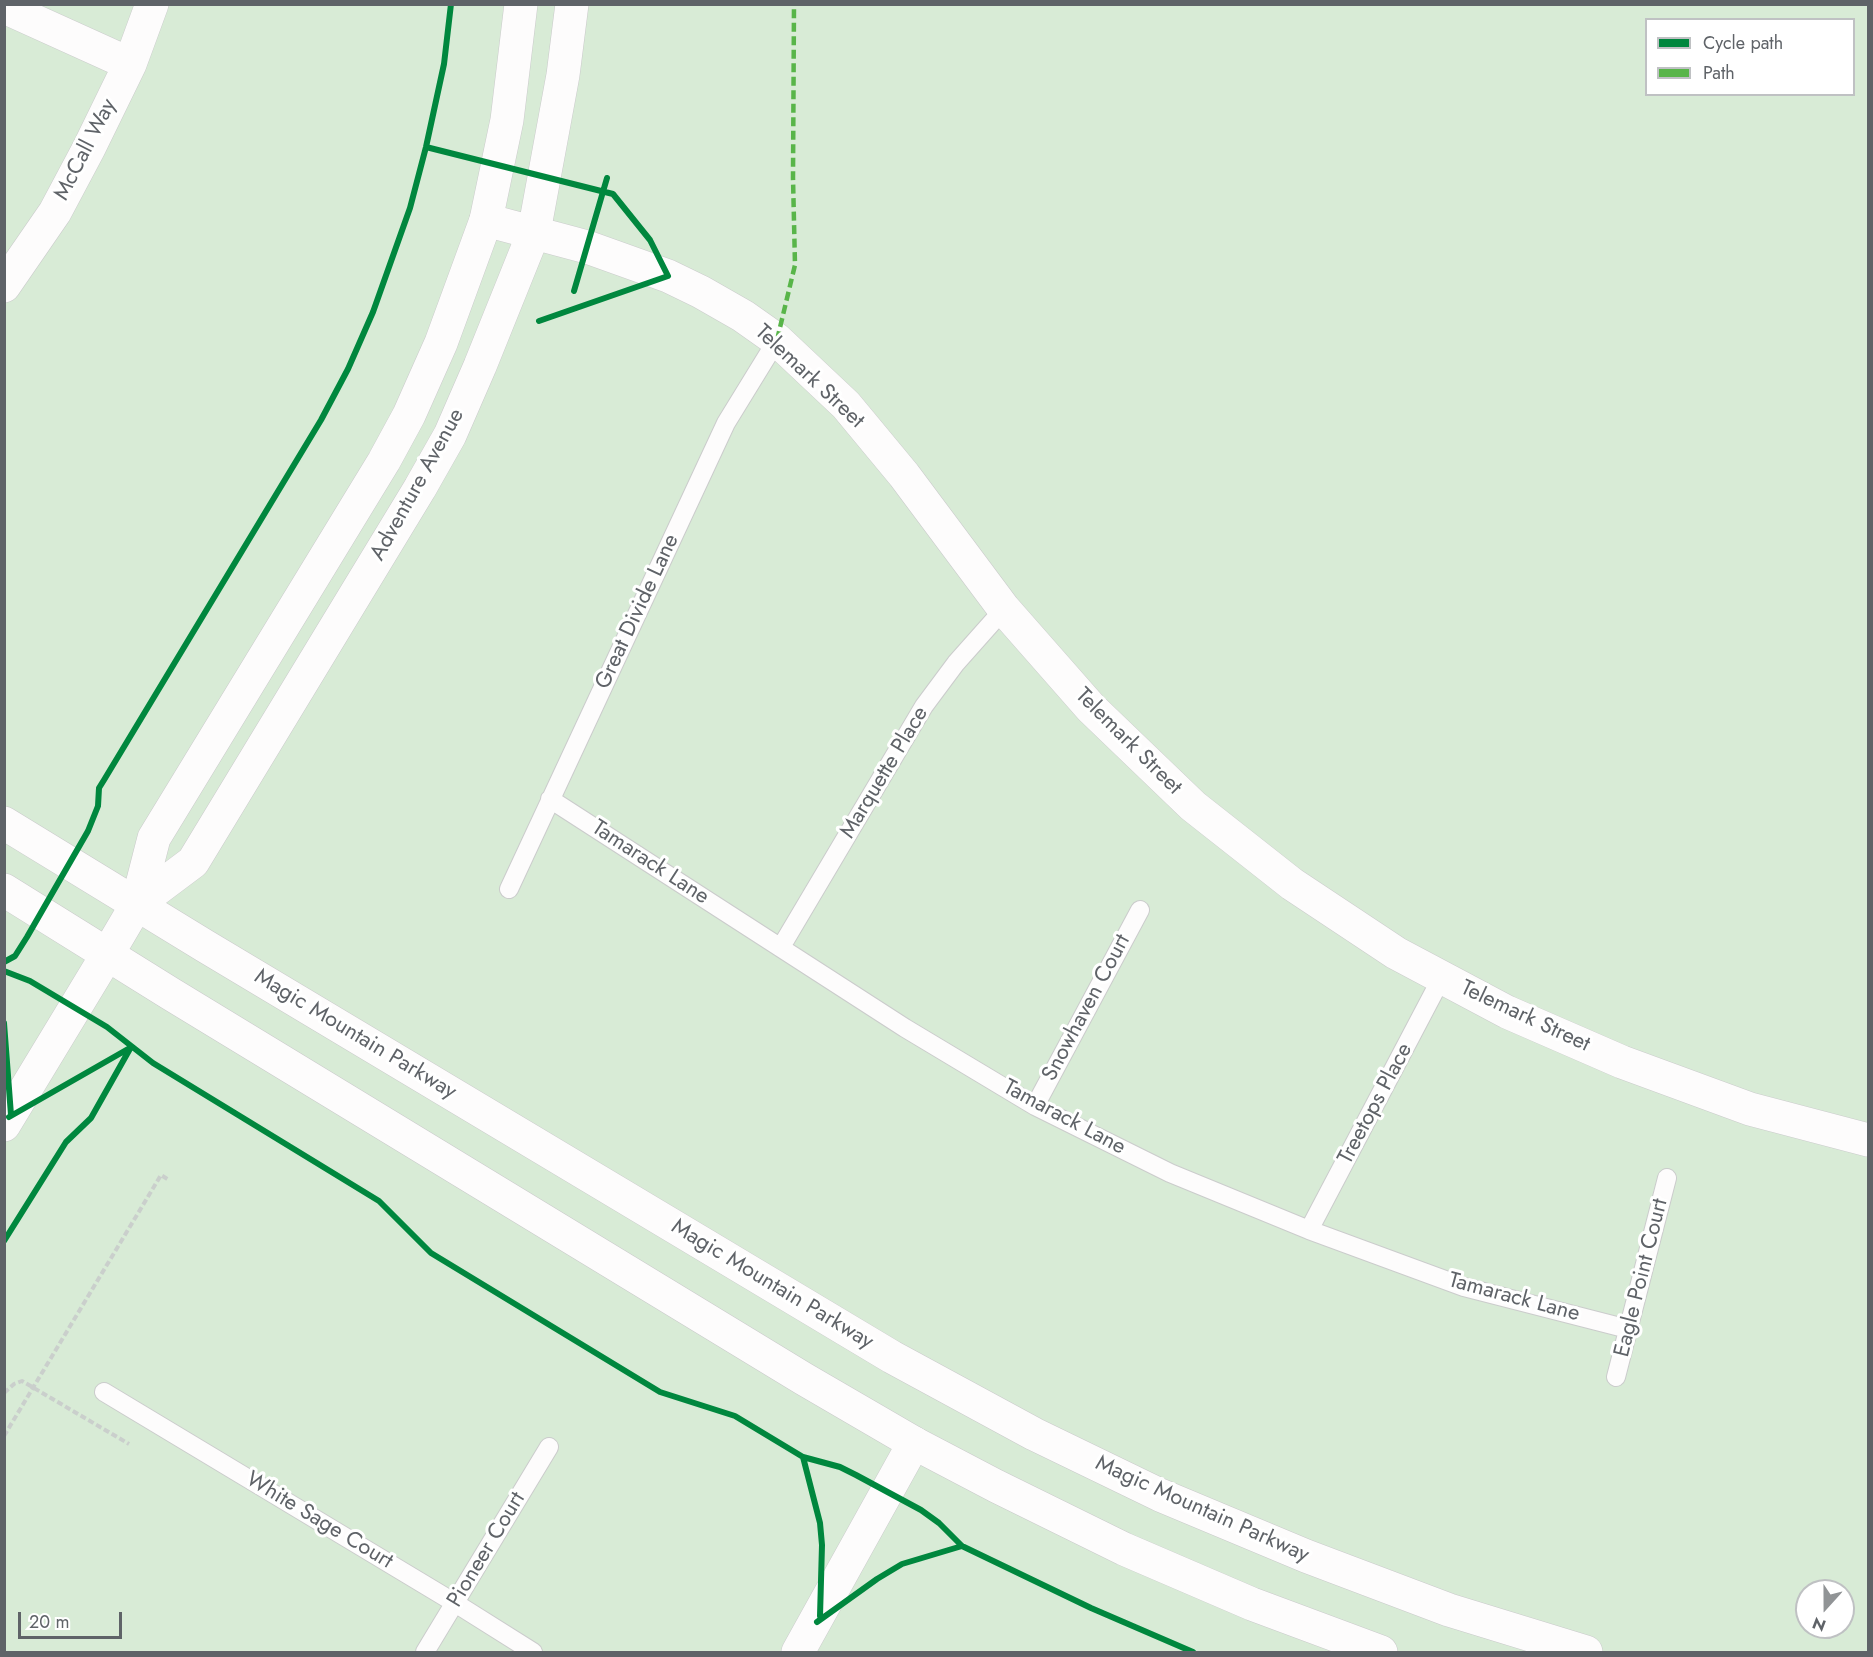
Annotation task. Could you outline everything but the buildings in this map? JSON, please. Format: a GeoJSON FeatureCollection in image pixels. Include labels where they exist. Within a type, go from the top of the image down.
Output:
{"type":"FeatureCollection","features":[{"type":"Feature","properties":{"kind":"street","name":"McCall Way"},"geometry":{"type":"LineString","coordinates":[[4,286],[55,212],[89,148],[130,64],[152,4]]}},
{"type":"Feature","properties":{"kind":"street","name":"Adventure Avenue"},"geometry":{"type":"LineString","coordinates":[[4,1125],[137,904],[154,838],[351,517],[408,415],[441,343],[486,220],[507,120],[520,4]]}},
{"type":"Feature","properties":{"kind":"street","name":"Adventure Avenue"},"geometry":{"type":"LineString","coordinates":[[137,904],[193,862],[450,435],[534,232],[564,75],[572,4]]}},
{"type":"Feature","properties":{"kind":"street"},"geometry":{"type":"LineString","coordinates":[[4,6],[130,64]]}},
{"type":"Feature","properties":{"kind":"street","name":"Telemark Street"},"geometry":{"type":"LineString","coordinates":[[486,220],[587,247],[668,276],[742,316],[777,340],[846,405],[904,475],[1004,609],[1091,708],[1193,806],[1292,884],[1396,953],[1507,1012],[1622,1062],[1750,1109],[1869,1140]]}},
{"type":"Feature","properties":{"kind":"street","name":"Magic Mountain Parkway"},"geometry":{"type":"LineString","coordinates":[[4,823],[882,1351],[1034,1434],[1160,1495],[1306,1556],[1449,1610],[1586,1653]]}},
{"type":"Feature","properties":{"kind":"street"},"geometry":{"type":"LineString","coordinates":[[4,890],[804,1379],[914,1443],[1124,1548],[1252,1604],[1381,1653]]}},
{"type":"Feature","properties":{"kind":"street"},"geometry":{"type":"LineString","coordinates":[[798,1653],[914,1443]]}},
{"type":"Feature","properties":{"kind":"lane","name":"Great Divide Lane"},"geometry":{"type":"LineString","coordinates":[[509,889],[726,423],[777,340]]}},
{"type":"Feature","properties":{"kind":"lane","name":"Marquette Place"},"geometry":{"type":"LineString","coordinates":[[781,947],[924,706],[956,663],[1004,609]]}},
{"type":"Feature","properties":{"kind":"lane","name":"Tamarack Lane"},"geometry":{"type":"LineString","coordinates":[[550,799],[905,1028],[1035,1106],[1170,1173],[1309,1230],[1464,1287],[1628,1329]]}},
{"type":"Feature","properties":{"kind":"lane","name":"Snowhaven Court"},"geometry":{"type":"LineString","coordinates":[[1035,1106],[1140,910]]}},
{"type":"Feature","properties":{"kind":"lane","name":"Treetops Place"},"geometry":{"type":"LineString","coordinates":[[1309,1230],[1442,977]]}},
{"type":"Feature","properties":{"kind":"lane","name":"Eagle Point Court"},"geometry":{"type":"LineString","coordinates":[[1616,1377],[1667,1178]]}},
{"type":"Feature","properties":{"kind":"lane","name":"White Sage Court"},"geometry":{"type":"LineString","coordinates":[[104,1392],[455,1603],[533,1653]]}},
{"type":"Feature","properties":{"kind":"lane","name":"Pioneer Court"},"geometry":{"type":"LineString","coordinates":[[425,1653],[549,1447]]}},
{"type":"Feature","properties":{"kind":"path"},"geometry":{"type":"LineString","coordinates":[[4,1436],[161,1175],[169,1180]]}},
{"type":"Feature","properties":{"kind":"path"},"geometry":{"type":"LineString","coordinates":[[4,1393],[14,1384],[22,1381],[129,1444]]}},
{"type":"Feature","properties":{"kind":"green space"},"geometry":{"type":"Polygon","coordinates":[[[5,5],[1868,5],[1868,1652],[5,1652],[5,5]]]}},
{"type":"Feature","properties":{"kind":"marked path"},"geometry":{"type":"LineString","coordinates":[[777,340],[795,265],[794,4]]}},
{"type":"Feature","properties":{"kind":"cycle path"},"geometry":{"type":"LineString","coordinates":[[4,962],[15,956],[27,937],[88,831],[98,806],[99,788],[321,420],[348,369],[373,312],[410,208],[444,64],[451,4]]}},
{"type":"Feature","properties":{"kind":"cycle path"},"geometry":{"type":"LineString","coordinates":[[426,147],[613,194],[650,240],[668,276],[539,321]]}},
{"type":"Feature","properties":{"kind":"cycle path"},"geometry":{"type":"LineString","coordinates":[[574,291],[607,178]]}},
{"type":"Feature","properties":{"kind":"cycle path"},"geometry":{"type":"LineString","coordinates":[[4,971],[30,981],[107,1027],[153,1063],[379,1201],[431,1253],[660,1392],[735,1416],[803,1457],[840,1467],[921,1510],[939,1523],[962,1546],[1091,1608],[1193,1652]]}},
{"type":"Feature","properties":{"kind":"cycle path"},"geometry":{"type":"LineString","coordinates":[[4,1023],[11,1115]]}},
{"type":"Feature","properties":{"kind":"cycle path"},"geometry":{"type":"LineString","coordinates":[[4,1241],[66,1142],[91,1118],[131,1047]]}},
{"type":"Feature","properties":{"kind":"cycle path"},"geometry":{"type":"LineString","coordinates":[[9,1117],[128,1049]]}},
{"type":"Feature","properties":{"kind":"cycle path"},"geometry":{"type":"LineString","coordinates":[[803,1457],[820,1523],[822,1545],[820,1616]]}},
{"type":"Feature","properties":{"kind":"cycle path"},"geometry":{"type":"LineString","coordinates":[[817,1622],[902,1564],[962,1546]]}}]}
